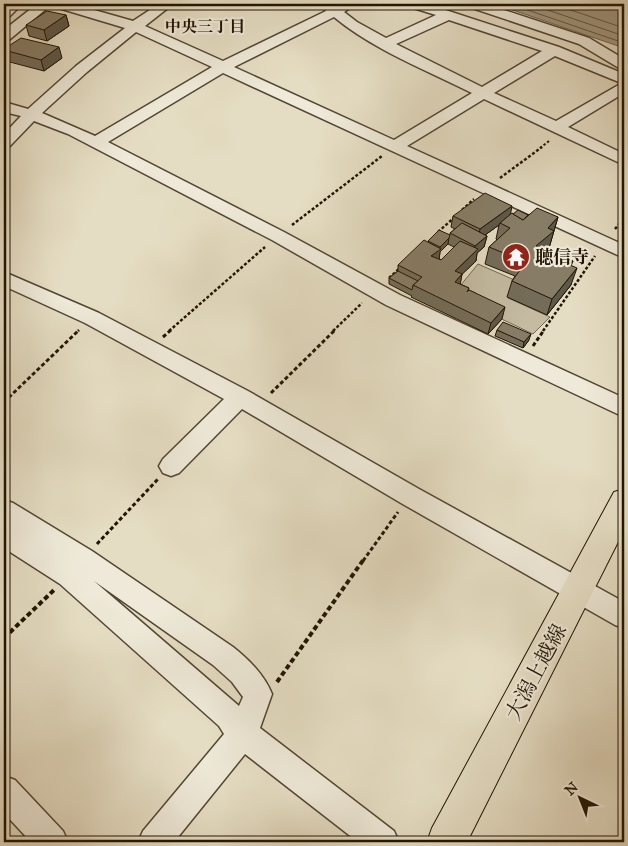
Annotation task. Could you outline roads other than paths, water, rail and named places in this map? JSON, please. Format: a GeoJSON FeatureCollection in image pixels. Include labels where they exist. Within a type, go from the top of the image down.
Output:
{"type":"FeatureCollection","features":[{"type":"Feature","properties":{"kind":"main road","name":"大潟上越線"},"geometry":{"type":"LineString","coordinates":[[446,842],[624,501]]}},
{"type":"Feature","properties":{"kind":"street"},"geometry":{"type":"LineString","coordinates":[[4,14],[15,4]]}},
{"type":"Feature","properties":{"kind":"street"},"geometry":{"type":"LineString","coordinates":[[4,37],[41,4]]}},
{"type":"Feature","properties":{"kind":"street"},"geometry":{"type":"LineString","coordinates":[[60,4],[134,26],[624,252]]}},
{"type":"Feature","properties":{"kind":"street"},"geometry":{"type":"LineString","coordinates":[[93,14],[112,4]]}},
{"type":"Feature","properties":{"kind":"street"},"geometry":{"type":"LineString","coordinates":[[4,143],[30,114],[134,26],[167,4]]}},
{"type":"Feature","properties":{"kind":"street"},"geometry":{"type":"LineString","coordinates":[[96,142],[224,66],[331,7],[351,4]]}},
{"type":"Feature","properties":{"kind":"street"},"geometry":{"type":"LineString","coordinates":[[415,4],[450,14],[554,50],[624,79]]}},
{"type":"Feature","properties":{"kind":"street"},"geometry":{"type":"LineString","coordinates":[[474,4],[624,56]]}},
{"type":"Feature","properties":{"kind":"street"},"geometry":{"type":"LineString","coordinates":[[331,7],[352,25],[385,44],[624,160]]}},
{"type":"Feature","properties":{"kind":"street"},"geometry":{"type":"LineString","coordinates":[[385,44],[450,14]]}},
{"type":"Feature","properties":{"kind":"street"},"geometry":{"type":"LineString","coordinates":[[584,41],[624,65]]}},
{"type":"Feature","properties":{"kind":"street"},"geometry":{"type":"LineString","coordinates":[[395,146],[554,50]]}},
{"type":"Feature","properties":{"kind":"street"},"geometry":{"type":"LineString","coordinates":[[559,130],[624,87]]}},
{"type":"Feature","properties":{"kind":"street"},"geometry":{"type":"LineString","coordinates":[[4,107],[30,114],[96,142],[278,236],[375,290],[624,408]]}},
{"type":"Feature","properties":{"kind":"street"},"geometry":{"type":"LineString","coordinates":[[4,278],[92,318],[249,401],[410,496],[578,592],[624,616]]}},
{"type":"Feature","properties":{"kind":"street"},"geometry":{"type":"LineString","coordinates":[[171,466],[249,401]]}},
{"type":"Feature","properties":{"kind":"street"},"geometry":{"type":"LineString","coordinates":[[4,510],[76,568],[229,716],[243,734],[383,842]]}},
{"type":"Feature","properties":{"kind":"street"},"geometry":{"type":"LineString","coordinates":[[4,535],[76,568],[223,656],[242,672],[258,694],[243,734],[154,842]]}},
{"type":"Feature","properties":{"kind":"street"},"geometry":{"type":"LineString","coordinates":[[4,791],[52,842]]}},
{"type":"Feature","properties":{"kind":"water"},"geometry":{"type":"Polygon","coordinates":[[[495,4],[624,4],[624,48],[498,5],[495,4]]]}},
{"type":"Feature","properties":{"kind":"place","name":"聴信寺"},"geometry":{"type":"Point","coordinates":[516,257]}},
{"type":"Feature","properties":{"kind":"district","name":"中央三丁目"},"geometry":{"type":"Point","coordinates":[205,26]}}]}
